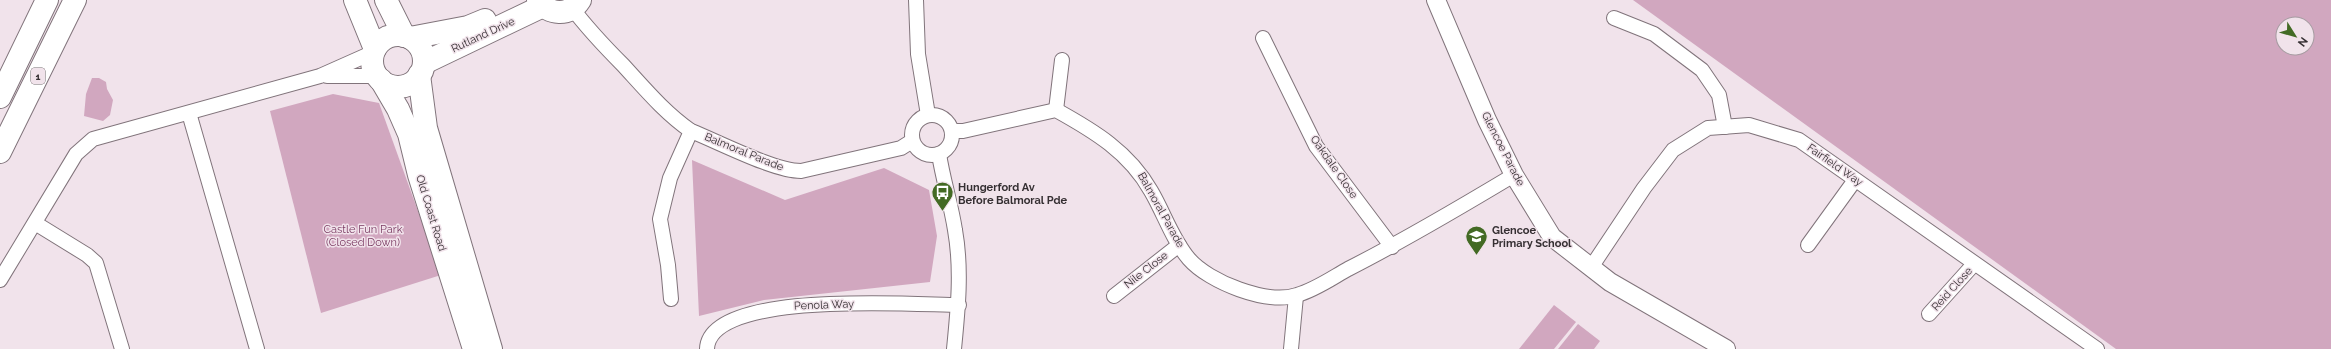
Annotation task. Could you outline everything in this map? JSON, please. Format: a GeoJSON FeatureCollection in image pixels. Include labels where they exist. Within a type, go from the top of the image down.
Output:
{"type":"FeatureCollection","features":[{"type":"Feature","properties":{"kind":"main road","name":"1"},"geometry":{"type":"LineString","coordinates":[[0,97],[47,0]]}},
{"type":"Feature","properties":{"kind":"main road","name":"1"},"geometry":{"type":"LineString","coordinates":[[0,152],[75,0]]}},
{"type":"Feature","properties":{"kind":"main road"},"geometry":{"type":"LineString","coordinates":[[355,0],[375,50],[373,65],[379,78],[387,84],[401,86],[408,84],[421,69],[421,48],[407,37],[386,0]]}},
{"type":"Feature","properties":{"kind":"main road","name":"Rutland Drive"},"geometry":{"type":"LineString","coordinates":[[407,37],[468,27],[521,0]]}},
{"type":"Feature","properties":{"kind":"main road"},"geometry":{"type":"LineString","coordinates":[[540,3],[551,11],[560,13],[576,4]]}},
{"type":"Feature","properties":{"kind":"main road","name":"Rutland Drive"},"geometry":{"type":"LineString","coordinates":[[421,69],[540,3]]}},
{"type":"Feature","properties":{"kind":"main road"},"geometry":{"type":"LineString","coordinates":[[375,50],[385,39],[391,36],[407,37]]}},
{"type":"Feature","properties":{"kind":"main road","name":"Old Coast Road"},"geometry":{"type":"LineString","coordinates":[[421,69],[426,128],[491,349]]}},
{"type":"Feature","properties":{"kind":"main road","name":"Old Coast Road"},"geometry":{"type":"LineString","coordinates":[[379,78],[398,109],[409,134],[419,175],[474,349]]}},
{"type":"Feature","properties":{"kind":"street"},"geometry":{"type":"LineString","coordinates":[[916,0],[918,54],[928,115]]}},
{"type":"Feature","properties":{"kind":"street","name":"Glencoe Parade"},"geometry":{"type":"LineString","coordinates":[[1436,0],[1487,120],[1514,175],[1552,237],[1592,266],[1610,282],[1726,349]]}},
{"type":"Feature","properties":{"kind":"street","name":"Balmoral Parade"},"geometry":{"type":"LineString","coordinates":[[576,4],[586,27],[666,112],[691,131],[793,171],[813,168],[901,148],[912,141]]}},
{"type":"Feature","properties":{"kind":"street"},"geometry":{"type":"LineString","coordinates":[[1614,18],[1654,34],[1702,70],[1719,95],[1725,127]]}},
{"type":"Feature","properties":{"kind":"street","name":"Oakdale Close"},"geometry":{"type":"LineString","coordinates":[[1263,38],[1316,146],[1392,247]]}},
{"type":"Feature","properties":{"kind":"street"},"geometry":{"type":"LineString","coordinates":[[0,280],[76,154],[93,139],[320,76],[375,50]]}},
{"type":"Feature","properties":{"kind":"street"},"geometry":{"type":"LineString","coordinates":[[952,131],[963,131],[1056,110],[1062,60]]}},
{"type":"Feature","properties":{"kind":"street"},"geometry":{"type":"LineString","coordinates":[[320,76],[379,78]]}},
{"type":"Feature","properties":{"kind":"street","name":"Balmoral Parade"},"geometry":{"type":"LineString","coordinates":[[1056,110],[1089,128],[1119,150],[1138,170],[1179,245],[1190,260],[1226,285],[1262,296],[1296,296],[1392,247],[1514,175]]}},
{"type":"Feature","properties":{"kind":"street"},"geometry":{"type":"LineString","coordinates":[[189,113],[257,349]]}},
{"type":"Feature","properties":{"kind":"street"},"geometry":{"type":"LineString","coordinates":[[928,115],[936,115],[943,118],[949,123],[952,131],[950,146],[939,154],[932,156],[923,154],[916,148],[912,141],[914,126],[920,119],[928,115]]}},
{"type":"Feature","properties":{"kind":"street","name":"Fairfield Way"},"geometry":{"type":"LineString","coordinates":[[1592,266],[1644,188],[1673,150],[1708,128],[1749,125],[1799,140],[2087,346]]}},
{"type":"Feature","properties":{"kind":"street","name":"Balmoral Parade"},"geometry":{"type":"LineString","coordinates":[[671,299],[668,265],[660,219],[670,178],[691,131]]}},
{"type":"Feature","properties":{"kind":"street"},"geometry":{"type":"LineString","coordinates":[[939,154],[955,230],[958,256],[958,305],[954,349]]}},
{"type":"Feature","properties":{"kind":"street"},"geometry":{"type":"LineString","coordinates":[[1808,245],[1855,180]]}},
{"type":"Feature","properties":{"kind":"street"},"geometry":{"type":"LineString","coordinates":[[35,223],[87,254],[96,263],[122,349]]}},
{"type":"Feature","properties":{"kind":"street","name":"Nile Close"},"geometry":{"type":"LineString","coordinates":[[1114,296],[1179,245]]}},
{"type":"Feature","properties":{"kind":"street","name":"Reid Close"},"geometry":{"type":"LineString","coordinates":[[1929,314],[1974,264]]}},
{"type":"Feature","properties":{"kind":"street"},"geometry":{"type":"LineString","coordinates":[[1292,349],[1296,296]]}},
{"type":"Feature","properties":{"kind":"street","name":"Penola Way"},"geometry":{"type":"LineString","coordinates":[[708,349],[708,341],[720,326],[755,313],[796,305],[834,303],[958,305]]}},
{"type":"Feature","properties":{"kind":"green space"},"geometry":{"type":"Polygon","coordinates":[[[1633,0],[2331,0],[2331,349],[2116,349],[1633,0]]]}},
{"type":"Feature","properties":{"kind":"green space"},"geometry":{"type":"Polygon","coordinates":[[[92,78],[99,78],[106,82],[107,89],[113,100],[110,115],[103,121],[84,116],[86,94],[92,78]]]}},
{"type":"Feature","properties":{"kind":"green space","name":"Castle Fun Park (Closed Down)"},"geometry":{"type":"Polygon","coordinates":[[[333,94],[379,103],[441,275],[321,313],[270,111],[333,94]]]}},
{"type":"Feature","properties":{"kind":"green space"},"geometry":{"type":"Polygon","coordinates":[[[692,160],[785,200],[884,168],[929,190],[937,236],[930,282],[764,300],[699,316],[692,160]]]}},
{"type":"Feature","properties":{"kind":"green space"},"geometry":{"type":"Polygon","coordinates":[[[1554,305],[1576,322],[1554,349],[1519,349],[1554,305]]]}},
{"type":"Feature","properties":{"kind":"green space"},"geometry":{"type":"Polygon","coordinates":[[[1578,324],[1600,341],[1594,349],[1558,349],[1578,324]]]}},
{"type":"Feature","properties":{"kind":"place","name":"Hungerford Av Before Balmoral Pde"},"geometry":{"type":"Point","coordinates":[943,212]}},
{"type":"Feature","properties":{"kind":"place","name":"Glencoe Primary School"},"geometry":{"type":"Point","coordinates":[1476,256]}}]}
